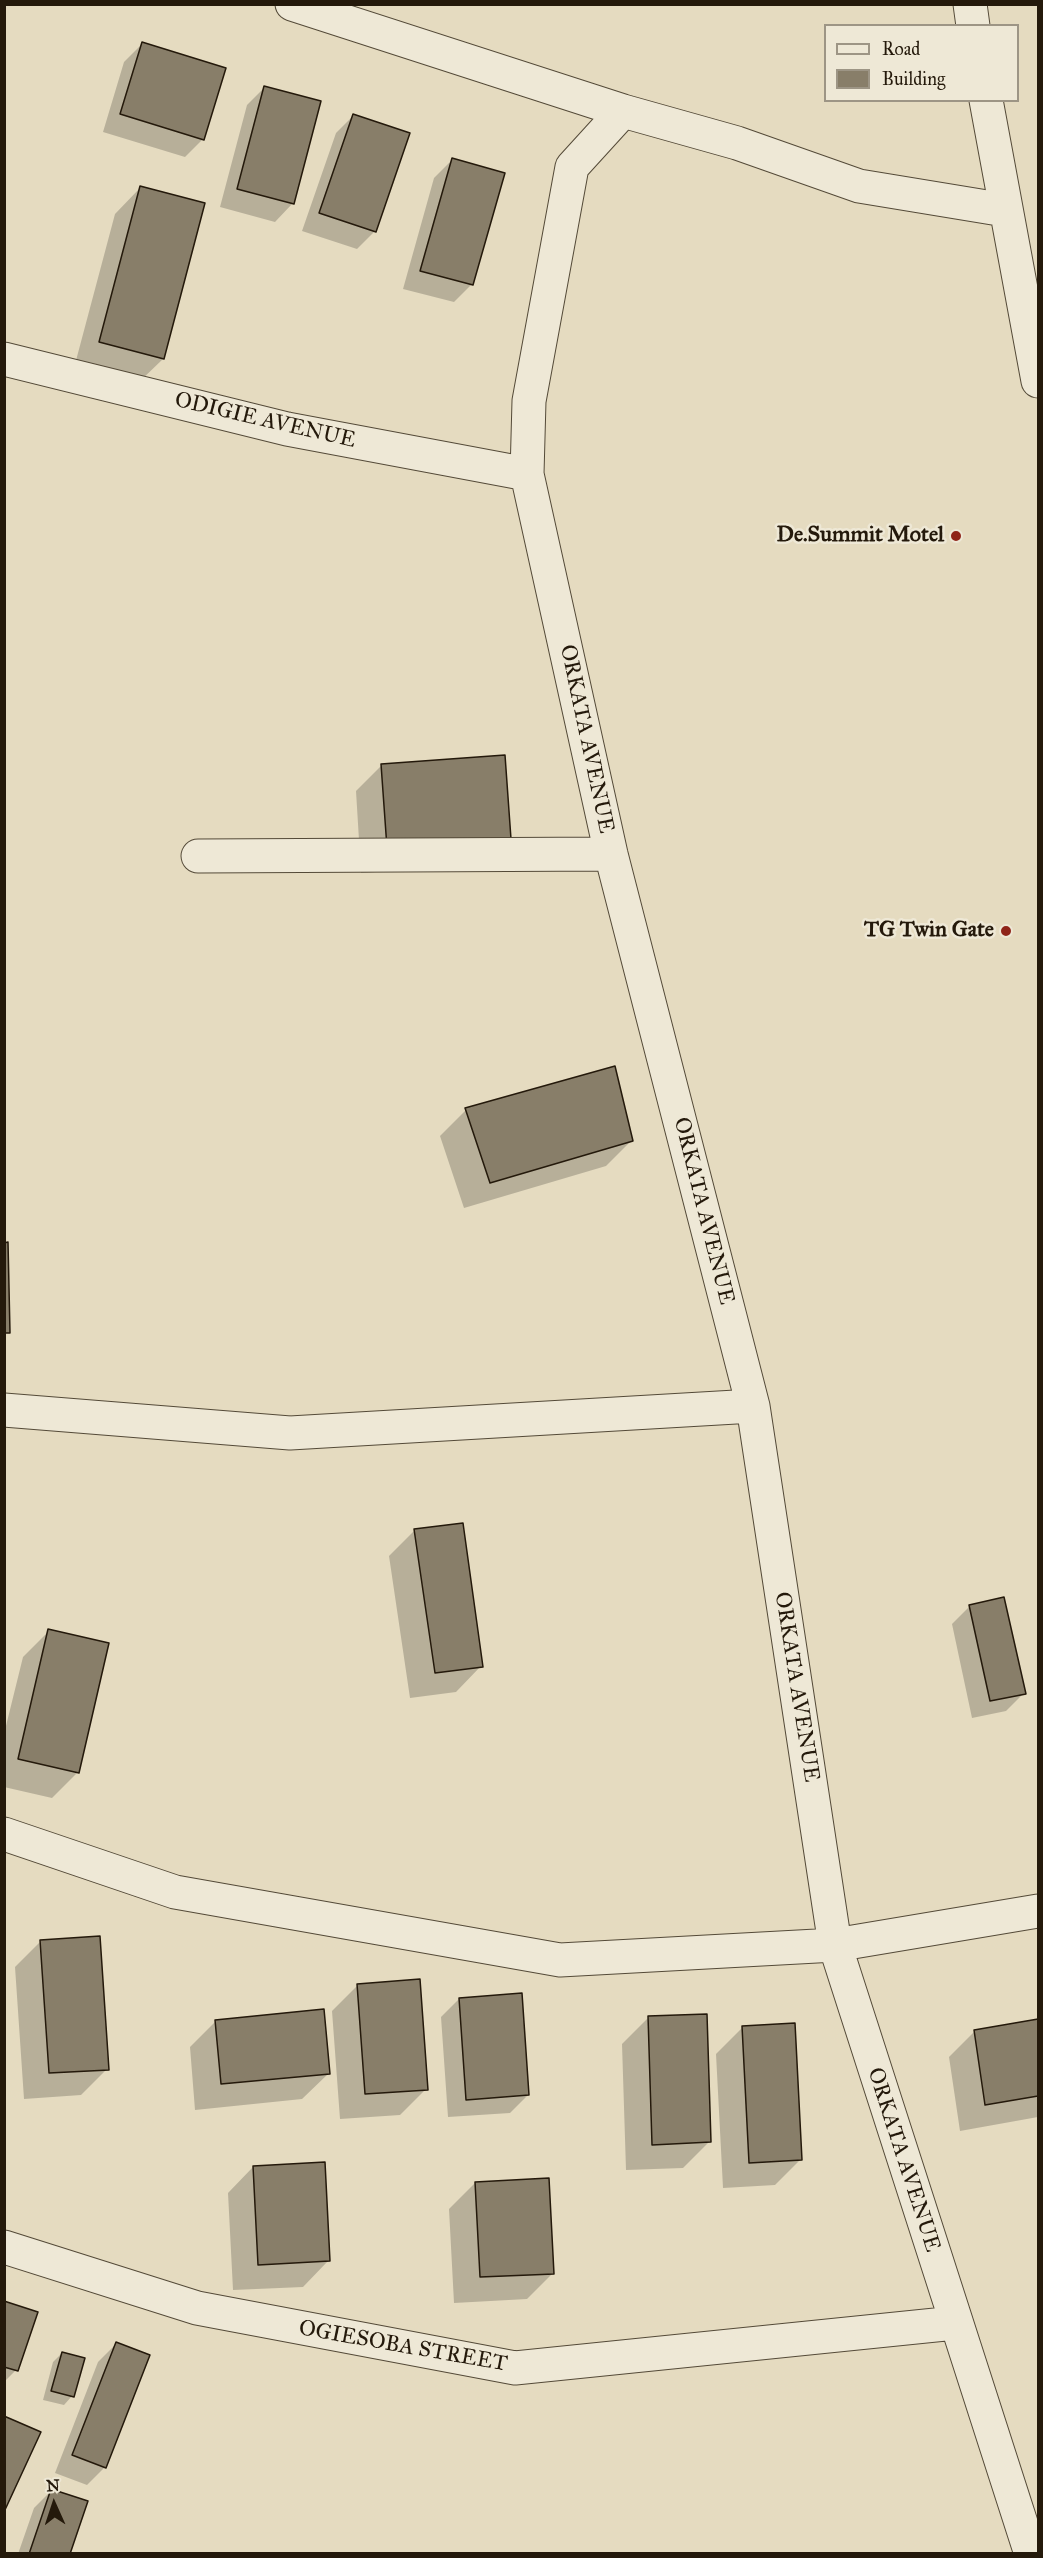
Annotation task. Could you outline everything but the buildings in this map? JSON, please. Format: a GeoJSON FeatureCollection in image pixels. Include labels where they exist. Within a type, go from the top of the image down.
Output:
{"type":"FeatureCollection","features":[{"type":"Feature","properties":{"kind":"street"},"geometry":{"type":"LineString","coordinates":[[292,4],[623,111],[737,143],[859,186],[1005,210]]}},
{"type":"Feature","properties":{"kind":"street"},"geometry":{"type":"LineString","coordinates":[[970,4],[973,24]]}},
{"type":"Feature","properties":{"kind":"street"},"geometry":{"type":"LineString","coordinates":[[986,102],[1038,381]]}},
{"type":"Feature","properties":{"kind":"street","name":"ORKATA AVENUE"},"geometry":{"type":"LineString","coordinates":[[623,111],[572,167],[530,401],[527,474],[611,854],[753,1406],[835,1945],[1031,2553]]}},
{"type":"Feature","properties":{"kind":"street","name":"ODIGIE AVENUE"},"geometry":{"type":"LineString","coordinates":[[4,359],[287,429],[527,474]]}},
{"type":"Feature","properties":{"kind":"street"},"geometry":{"type":"LineString","coordinates":[[198,856],[611,854]]}},
{"type":"Feature","properties":{"kind":"street"},"geometry":{"type":"LineString","coordinates":[[4,1410],[290,1433],[753,1406]]}},
{"type":"Feature","properties":{"kind":"street"},"geometry":{"type":"LineString","coordinates":[[4,1834],[175,1892],[560,1960],[835,1945],[1038,1911]]}},
{"type":"Feature","properties":{"kind":"street","name":"OGIESOBA STREET"},"geometry":{"type":"LineString","coordinates":[[4,2247],[196,2308],[515,2368],[955,2323]]}},
{"type":"Feature","properties":{"kind":"place","name":"De.Summit Motel"},"geometry":{"type":"Point","coordinates":[956,536]}},
{"type":"Feature","properties":{"kind":"place","name":"TG Twin Gate"},"geometry":{"type":"Point","coordinates":[1006,931]}}]}
